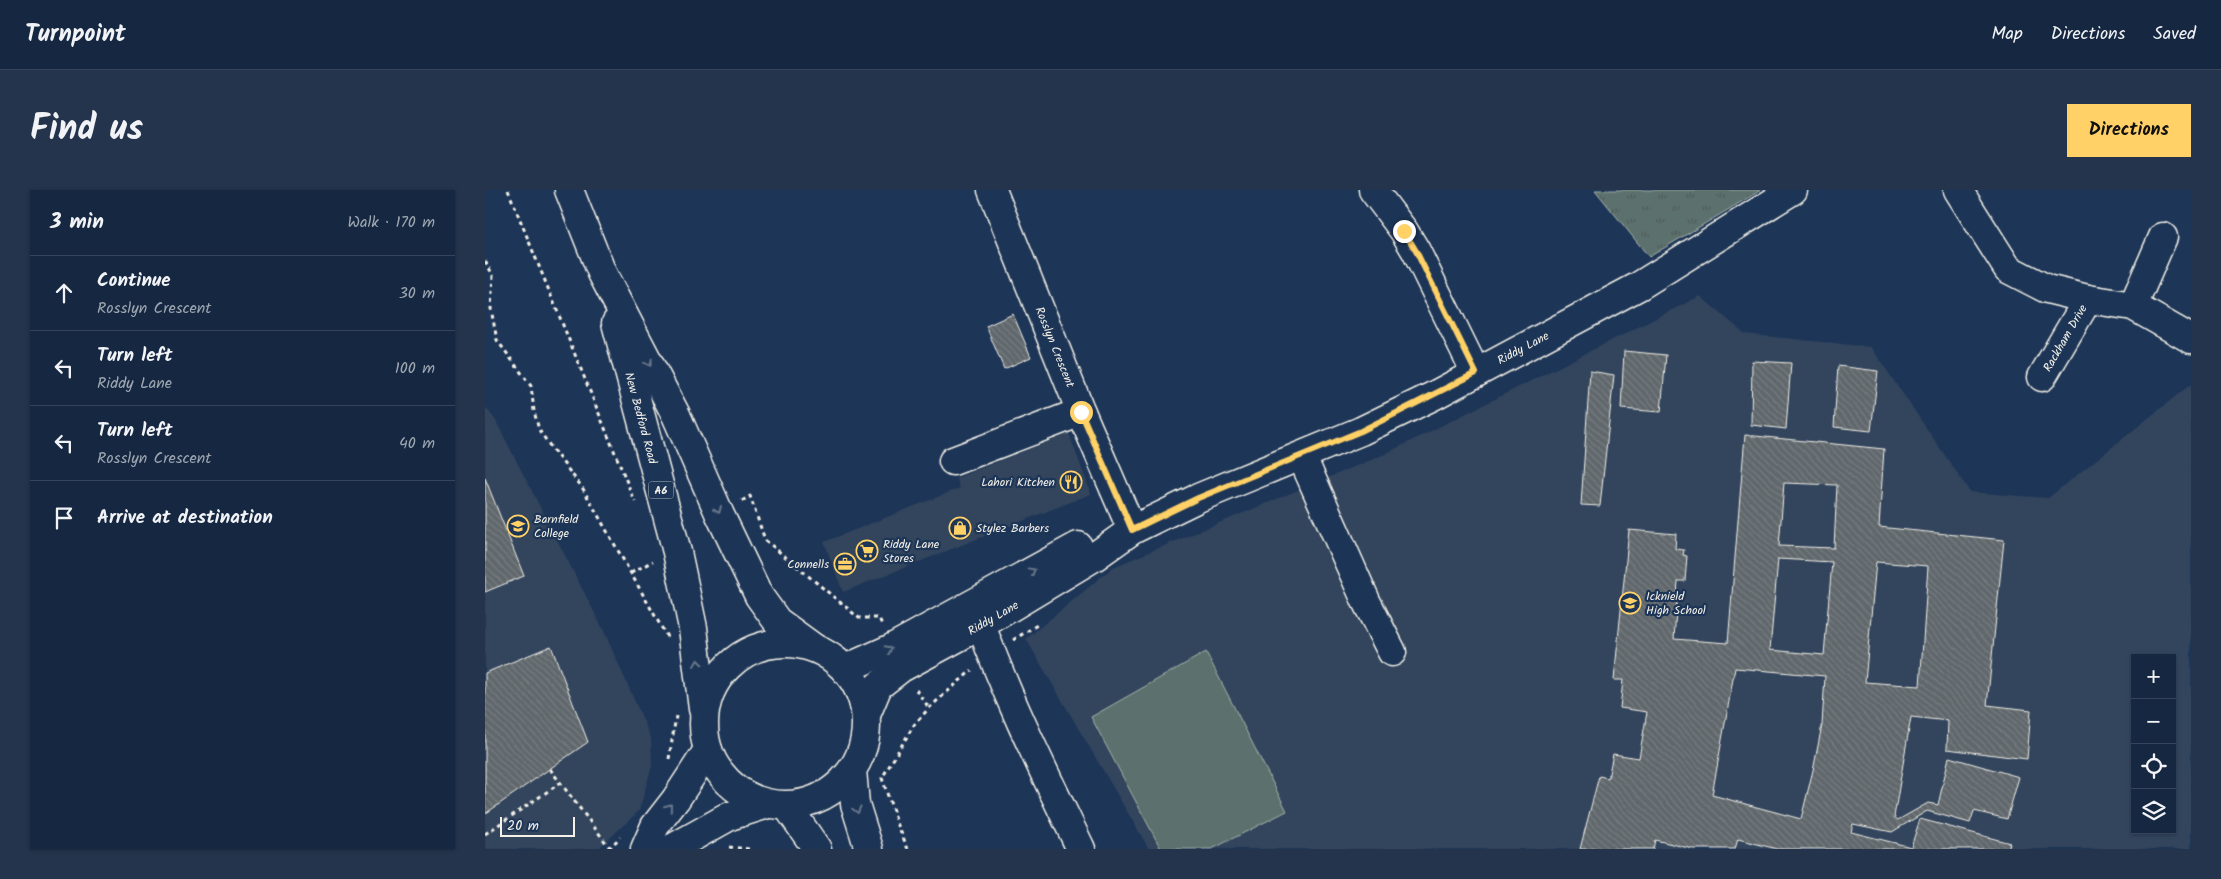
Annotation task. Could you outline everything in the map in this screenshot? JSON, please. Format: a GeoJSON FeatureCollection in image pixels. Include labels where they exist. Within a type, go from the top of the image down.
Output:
{"type":"FeatureCollection","features":[{"type":"Feature","properties":{"kind":"main road","name":"New Bedford Road"},"geometry":{"type":"LineString","coordinates":[[569,190],[602,273],[676,416],[759,596],[777,621],[814,648]]}},
{"type":"Feature","properties":{"kind":"main road","name":"Rosslyn Crescent"},"geometry":{"type":"LineString","coordinates":[[992,190],[1081,412],[1132,530]]}},
{"type":"Feature","properties":{"kind":"main road"},"geometry":{"type":"LineString","coordinates":[[1373,190],[1404,231],[1416,251],[1476,373]]}},
{"type":"Feature","properties":{"kind":"main road","name":"Riddy Lane"},"geometry":{"type":"LineString","coordinates":[[866,715],[878,686],[901,668],[981,625],[1094,557],[1132,530],[1198,498],[1302,457],[1369,427],[1476,373],[1639,286],[1793,190]]}},
{"type":"Feature","properties":{"kind":"main road","name":"Rackham Drive"},"geometry":{"type":"LineString","coordinates":[[1958,190],[2008,269],[2047,289],[2088,299],[2133,306],[2191,339]]}},
{"type":"Feature","properties":{"kind":"main road"},"geometry":{"type":"LineString","coordinates":[[2133,306],[2163,237]]}},
{"type":"Feature","properties":{"kind":"main road","name":"New Bedford Road"},"geometry":{"type":"LineString","coordinates":[[602,273],[677,552],[693,628],[703,711]]}},
{"type":"Feature","properties":{"kind":"main road","name":"Rackham Drive"},"geometry":{"type":"LineString","coordinates":[[2042,377],[2088,299]]}},
{"type":"Feature","properties":{"kind":"main road"},"geometry":{"type":"LineString","coordinates":[[953,461],[1081,412]]}},
{"type":"Feature","properties":{"kind":"main road"},"geometry":{"type":"LineString","coordinates":[[1302,457],[1366,601],[1392,652]]}},
{"type":"Feature","properties":{"kind":"main road","name":"Riddy Lane"},"geometry":{"type":"LineString","coordinates":[[845,669],[890,649],[1086,542],[1132,530]]}},
{"type":"Feature","properties":{"kind":"main road"},"geometry":{"type":"LineString","coordinates":[[981,625],[1048,780],[1081,849]]}},
{"type":"Feature","properties":{"kind":"main road","name":"A6"},"geometry":{"type":"LineString","coordinates":[[791,642],[814,648],[831,656],[845,669],[859,690],[866,715],[863,743],[852,770],[835,788],[812,800],[778,805],[745,796],[726,781],[708,750],[703,736],[703,711],[712,687],[725,667],[744,653],[767,644],[791,642]]}},
{"type":"Feature","properties":{"kind":"main road"},"geometry":{"type":"LineString","coordinates":[[645,849],[655,826],[676,799],[708,750]]}},
{"type":"Feature","properties":{"kind":"main road","name":"A6"},"geometry":{"type":"LineString","coordinates":[[852,770],[855,804],[869,849]]}},
{"type":"Feature","properties":{"kind":"main road"},"geometry":{"type":"LineString","coordinates":[[671,849],[730,816],[778,805],[817,849]]}},
{"type":"Feature","properties":{"kind":"path"},"geometry":{"type":"LineString","coordinates":[[508,190],[635,504]]}},
{"type":"Feature","properties":{"kind":"path"},"geometry":{"type":"LineString","coordinates":[[485,261],[493,275],[491,309],[497,340],[531,386],[534,411],[539,430],[555,454],[582,487],[669,641]]}},
{"type":"Feature","properties":{"kind":"path"},"geometry":{"type":"LineString","coordinates":[[750,496],[765,540],[859,618],[879,618]]}},
{"type":"Feature","properties":{"kind":"path"},"geometry":{"type":"LineString","coordinates":[[631,573],[657,559]]}},
{"type":"Feature","properties":{"kind":"path"},"geometry":{"type":"LineString","coordinates":[[908,849],[897,823],[883,778],[914,725],[929,708],[977,666]]}},
{"type":"Feature","properties":{"kind":"path"},"geometry":{"type":"LineString","coordinates":[[667,768],[676,715]]}},
{"type":"Feature","properties":{"kind":"path"},"geometry":{"type":"LineString","coordinates":[[550,769],[609,848],[622,835]]}},
{"type":"Feature","properties":{"kind":"path"},"geometry":{"type":"LineString","coordinates":[[485,834],[560,783]]}},
{"type":"Feature","properties":{"kind":"shaded area","name":"Icknield High School"},"geometry":{"type":"Polygon","coordinates":[[[1700,296],[1745,334],[1871,347],[1970,492],[2048,498],[2191,384],[2191,849],[1149,849],[1026,639],[1113,567],[1385,454],[1700,296]]]}},
{"type":"Feature","properties":{"kind":"shaded area","name":"Barnfield College"},"geometry":{"type":"Polygon","coordinates":[[[485,406],[496,421],[604,631],[651,738],[652,766],[639,811],[598,849],[485,849],[485,406]]]}},
{"type":"Feature","properties":{"kind":"shaded area"},"geometry":{"type":"Polygon","coordinates":[[[1069,433],[1091,494],[843,592],[824,542],[960,488],[956,478],[1069,433]]]}},
{"type":"Feature","properties":{"kind":"green space"},"geometry":{"type":"Polygon","coordinates":[[[1595,190],[1761,190],[1649,257],[1595,190]]]}},
{"type":"Feature","properties":{"kind":"green space"},"geometry":{"type":"Polygon","coordinates":[[[1206,652],[1287,811],[1212,849],[1161,849],[1091,717],[1206,652]]]}},
{"type":"Feature","properties":{"kind":"building"},"geometry":{"type":"Polygon","coordinates":[[[1013,314],[1031,357],[1004,369],[986,326],[1013,314]]]}},
{"type":"Feature","properties":{"kind":"building"},"geometry":{"type":"Polygon","coordinates":[[[1624,351],[1666,355],[1661,412],[1621,409],[1624,351]]]}},
{"type":"Feature","properties":{"kind":"building"},"geometry":{"type":"Polygon","coordinates":[[[1752,361],[1791,363],[1786,429],[1751,425],[1752,361]]]}},
{"type":"Feature","properties":{"kind":"building"},"geometry":{"type":"Polygon","coordinates":[[[1838,366],[1878,371],[1871,431],[1834,427],[1838,366]]]}},
{"type":"Feature","properties":{"kind":"building"},"geometry":{"type":"Polygon","coordinates":[[[1590,371],[1614,375],[1600,506],[1581,505],[1590,371]]]}},
{"type":"Feature","properties":{"kind":"building"},"geometry":{"type":"Polygon","coordinates":[[[1745,435],[1884,449],[1879,527],[2004,540],[1987,705],[2031,710],[2027,759],[1947,749],[1948,721],[1911,717],[1894,817],[1898,820],[1928,803],[1938,805],[1949,757],[2019,777],[2007,819],[1974,811],[1970,823],[1927,811],[1892,832],[1853,824],[1851,832],[1911,847],[1920,819],[2010,843],[2008,849],[1777,849],[1738,839],[1735,849],[1693,849],[1655,840],[1653,849],[1580,849],[1599,776],[1608,778],[1613,754],[1639,758],[1647,712],[1620,708],[1623,680],[1614,680],[1629,530],[1676,534],[1675,549],[1684,550],[1683,555],[1687,556],[1685,581],[1678,581],[1674,639],[1728,643],[1745,435]],[[1784,483],[1779,546],[1834,548],[1837,485],[1784,483]],[[1778,559],[1770,650],[1824,655],[1832,562],[1778,559]],[[1876,562],[1865,682],[1920,686],[1928,566],[1876,562]],[[1735,668],[1712,795],[1801,819],[1822,725],[1825,676],[1735,668]]]}},
{"type":"Feature","properties":{"kind":"building","name":"Barnfield College"},"geometry":{"type":"Polygon","coordinates":[[[485,478],[524,576],[485,592],[485,478]]]}},
{"type":"Feature","properties":{"kind":"building"},"geometry":{"type":"Polygon","coordinates":[[[551,646],[588,742],[485,814],[485,673],[551,646]]]}},
{"type":"Feature","properties":{"kind":"place","name":"Lahori Kitchen"},"geometry":{"type":"Point","coordinates":[1071,482]}},
{"type":"Feature","properties":{"kind":"place","name":"Barnfield College"},"geometry":{"type":"Point","coordinates":[518,526]}},
{"type":"Feature","properties":{"kind":"place","name":"Stylez Barbers"},"geometry":{"type":"Point","coordinates":[960,528]}},
{"type":"Feature","properties":{"kind":"place","name":"Riddy Lane Stores"},"geometry":{"type":"Point","coordinates":[867,551]}},
{"type":"Feature","properties":{"kind":"place","name":"Connells"},"geometry":{"type":"Point","coordinates":[845,564]}},
{"type":"Feature","properties":{"kind":"place","name":"Icknield High School"},"geometry":{"type":"Point","coordinates":[1630,603]}},
{"type":"Feature","properties":{"kind":"route"},"geometry":{"type":"LineString","coordinates":[[1081,412],[1132,530],[1198,498],[1302,457],[1361,431],[1476,373],[1416,251],[1404,231]]}}]}
